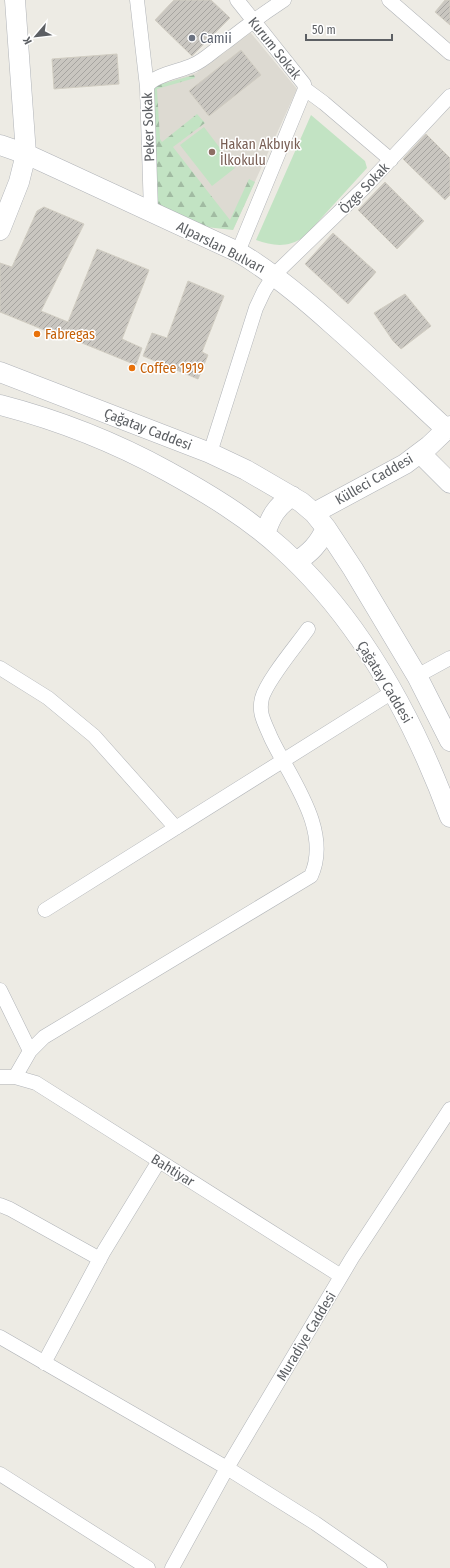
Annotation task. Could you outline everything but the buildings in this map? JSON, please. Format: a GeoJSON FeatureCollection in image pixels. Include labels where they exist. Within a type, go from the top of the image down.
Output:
{"type":"FeatureCollection","features":[{"type":"Feature","properties":{"kind":"main road"},"geometry":{"type":"LineString","coordinates":[[0,230],[19,182],[26,154],[15,0]]}},
{"type":"Feature","properties":{"kind":"main road","name":"Alparslan Bulvarı"},"geometry":{"type":"LineString","coordinates":[[0,145],[26,154],[238,252],[274,275],[351,341],[448,428]]}},
{"type":"Feature","properties":{"kind":"main road","name":"Çağatay Caddesi"},"geometry":{"type":"LineString","coordinates":[[0,372],[210,453],[246,470],[292,496],[320,520],[353,569],[417,676],[450,741]]}},
{"type":"Feature","properties":{"kind":"main road","name":"Çağatay Caddesi"},"geometry":{"type":"LineString","coordinates":[[0,405],[70,427],[127,450],[209,495],[265,534],[296,562],[350,624],[394,691],[417,737],[450,817]]}},
{"type":"Feature","properties":{"kind":"main road","name":"Külleci Caddesi"},"geometry":{"type":"LineString","coordinates":[[320,520],[405,464],[448,428]]}},
{"type":"Feature","properties":{"kind":"main road"},"geometry":{"type":"LineString","coordinates":[[420,453],[450,483]]}},
{"type":"Feature","properties":{"kind":"main road"},"geometry":{"type":"LineString","coordinates":[[265,534],[274,513],[279,506],[292,496]]}},
{"type":"Feature","properties":{"kind":"main road"},"geometry":{"type":"LineString","coordinates":[[296,562],[312,550],[321,538],[320,520]]}},
{"type":"Feature","properties":{"kind":"street"},"geometry":{"type":"LineString","coordinates":[[137,0],[146,87]]}},
{"type":"Feature","properties":{"kind":"street","name":"Kurum Sokak"},"geometry":{"type":"LineString","coordinates":[[237,0],[304,84],[305,89],[238,252]]}},
{"type":"Feature","properties":{"kind":"street","name":"Peker Sokak"},"geometry":{"type":"LineString","coordinates":[[151,212],[146,87],[151,80],[184,70],[196,64],[253,21],[284,0]]}},
{"type":"Feature","properties":{"kind":"street"},"geometry":{"type":"LineString","coordinates":[[389,0],[450,53]]}},
{"type":"Feature","properties":{"kind":"street"},"geometry":{"type":"LineString","coordinates":[[305,89],[324,102],[391,160]]}},
{"type":"Feature","properties":{"kind":"street","name":"Özge Sokak"},"geometry":{"type":"LineString","coordinates":[[210,453],[256,308],[274,275],[365,187],[450,96]]}},
{"type":"Feature","properties":{"kind":"street"},"geometry":{"type":"LineString","coordinates":[[15,1077],[30,1051],[44,1037],[312,876],[317,855],[311,817],[304,799],[260,714],[262,697],[272,679],[308,629]]}},
{"type":"Feature","properties":{"kind":"street"},"geometry":{"type":"LineString","coordinates":[[417,676],[450,658]]}},
{"type":"Feature","properties":{"kind":"street"},"geometry":{"type":"LineString","coordinates":[[0,668],[48,698],[94,736],[176,828]]}},
{"type":"Feature","properties":{"kind":"street"},"geometry":{"type":"LineString","coordinates":[[45,910],[394,691]]}},
{"type":"Feature","properties":{"kind":"street"},"geometry":{"type":"LineString","coordinates":[[0,990],[30,1051]]}},
{"type":"Feature","properties":{"kind":"street","name":"Bahtiyar"},"geometry":{"type":"LineString","coordinates":[[0,1077],[15,1077],[36,1083],[342,1276]]}},
{"type":"Feature","properties":{"kind":"street","name":"Muradiye Caddesi"},"geometry":{"type":"LineString","coordinates":[[172,1568],[227,1468],[342,1276],[450,1109]]}},
{"type":"Feature","properties":{"kind":"street"},"geometry":{"type":"LineString","coordinates":[[44,1363],[100,1259],[159,1161]]}},
{"type":"Feature","properties":{"kind":"street"},"geometry":{"type":"LineString","coordinates":[[0,1205],[10,1209],[100,1259]]}},
{"type":"Feature","properties":{"kind":"street"},"geometry":{"type":"LineString","coordinates":[[0,1337],[227,1468],[315,1523],[380,1568]]}},
{"type":"Feature","properties":{"kind":"street"},"geometry":{"type":"LineString","coordinates":[[0,1474],[148,1568]]}},
{"type":"Feature","properties":{"kind":"shaded area","name":"Hakan Akbıyık İlkokulu"},"geometry":{"type":"Polygon","coordinates":[[[250,32],[297,89],[233,230],[157,205],[151,87],[196,73],[250,32]]]}},
{"type":"Feature","properties":{"kind":"green space"},"geometry":{"type":"Polygon","coordinates":[[[194,75],[195,78],[157,89],[160,139],[162,142],[197,114],[205,123],[173,147],[230,220],[249,179],[255,182],[233,230],[206,227],[157,205],[151,87],[194,75]]]}},
{"type":"Feature","properties":{"kind":"green space"},"geometry":{"type":"Polygon","coordinates":[[[311,115],[365,161],[367,168],[304,237],[298,241],[274,245],[256,240],[311,115]]]}},
{"type":"Feature","properties":{"kind":"green space"},"geometry":{"type":"Polygon","coordinates":[[[204,127],[235,168],[212,186],[180,145],[204,127]]]}},
{"type":"Feature","properties":{"kind":"place","name":"Camii"},"geometry":{"type":"Point","coordinates":[192,38]}},
{"type":"Feature","properties":{"kind":"place","name":"Hakan Akbıyık İlkokulu"},"geometry":{"type":"Point","coordinates":[212,152]}},
{"type":"Feature","properties":{"kind":"place","name":"Fabregas"},"geometry":{"type":"Point","coordinates":[37,334]}},
{"type":"Feature","properties":{"kind":"place","name":"Coffee 1919"},"geometry":{"type":"Point","coordinates":[132,368]}}]}
